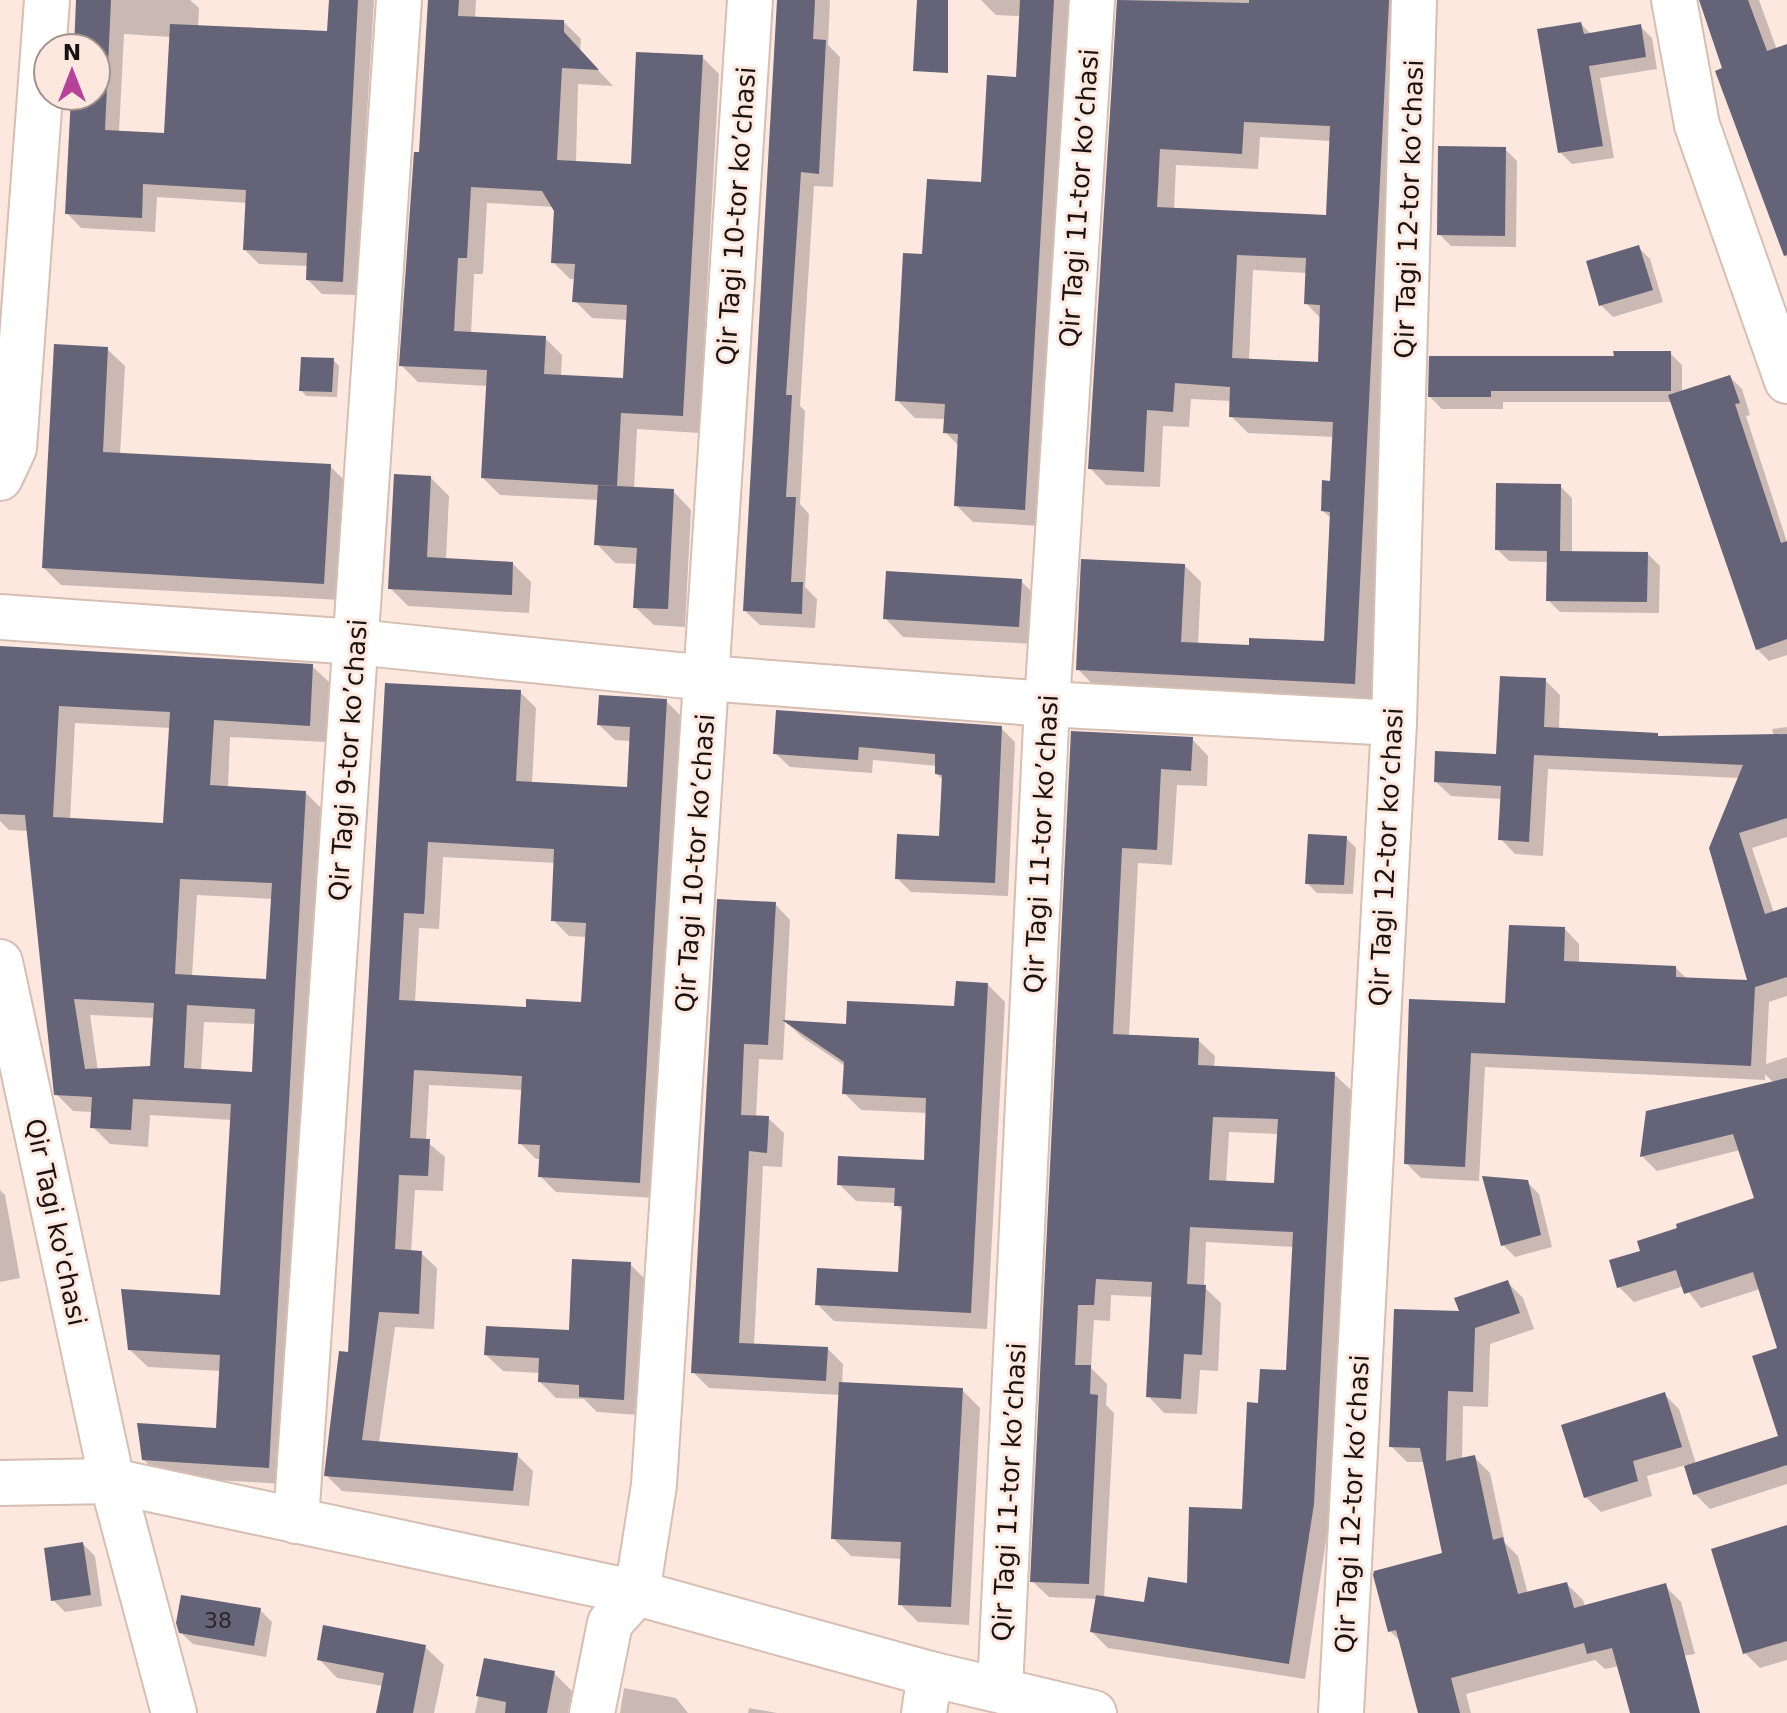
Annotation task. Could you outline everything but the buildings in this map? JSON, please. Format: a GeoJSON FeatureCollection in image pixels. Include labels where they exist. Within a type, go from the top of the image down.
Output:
{"type":"FeatureCollection","features":[{"type":"Feature","properties":{"kind":"street"},"geometry":{"type":"LineString","coordinates":[[0,478],[14,448],[47,0]]}},
{"type":"Feature","properties":{"kind":"street","name":"Qir Tagi 9-tor koʼchasi"},"geometry":{"type":"LineString","coordinates":[[296,1521],[399,0]]}},
{"type":"Feature","properties":{"kind":"street","name":"Qir Tagi 10-tor koʼchasi"},"geometry":{"type":"LineString","coordinates":[[637,1593],[654,1485],[750,0]]}},
{"type":"Feature","properties":{"kind":"street","name":"Qir Tagi 11-tor koʼchasi"},"geometry":{"type":"LineString","coordinates":[[1000,1689],[1047,704],[1092,0]]}},
{"type":"Feature","properties":{"kind":"street","name":"Qir Tagi 12-tor koʼchasi"},"geometry":{"type":"LineString","coordinates":[[1341,1713],[1394,723],[1414,0]]}},
{"type":"Feature","properties":{"kind":"street"},"geometry":{"type":"LineString","coordinates":[[1674,0],[1697,125],[1787,381]]}},
{"type":"Feature","properties":{"kind":"street"},"geometry":{"type":"LineString","coordinates":[[0,617],[356,642],[707,678],[1047,704],[1394,723]]}},
{"type":"Feature","properties":{"kind":"street","name":"Qir Tagi ko'chasi"},"geometry":{"type":"LineString","coordinates":[[0,962],[112,1481],[174,1713]]}},
{"type":"Feature","properties":{"kind":"street"},"geometry":{"type":"LineString","coordinates":[[0,1483],[112,1481],[637,1593],[927,1694],[1000,1689],[1094,1713]]}},
{"type":"Feature","properties":{"kind":"street"},"geometry":{"type":"LineString","coordinates":[[592,1713],[610,1623],[637,1593]]}}]}
